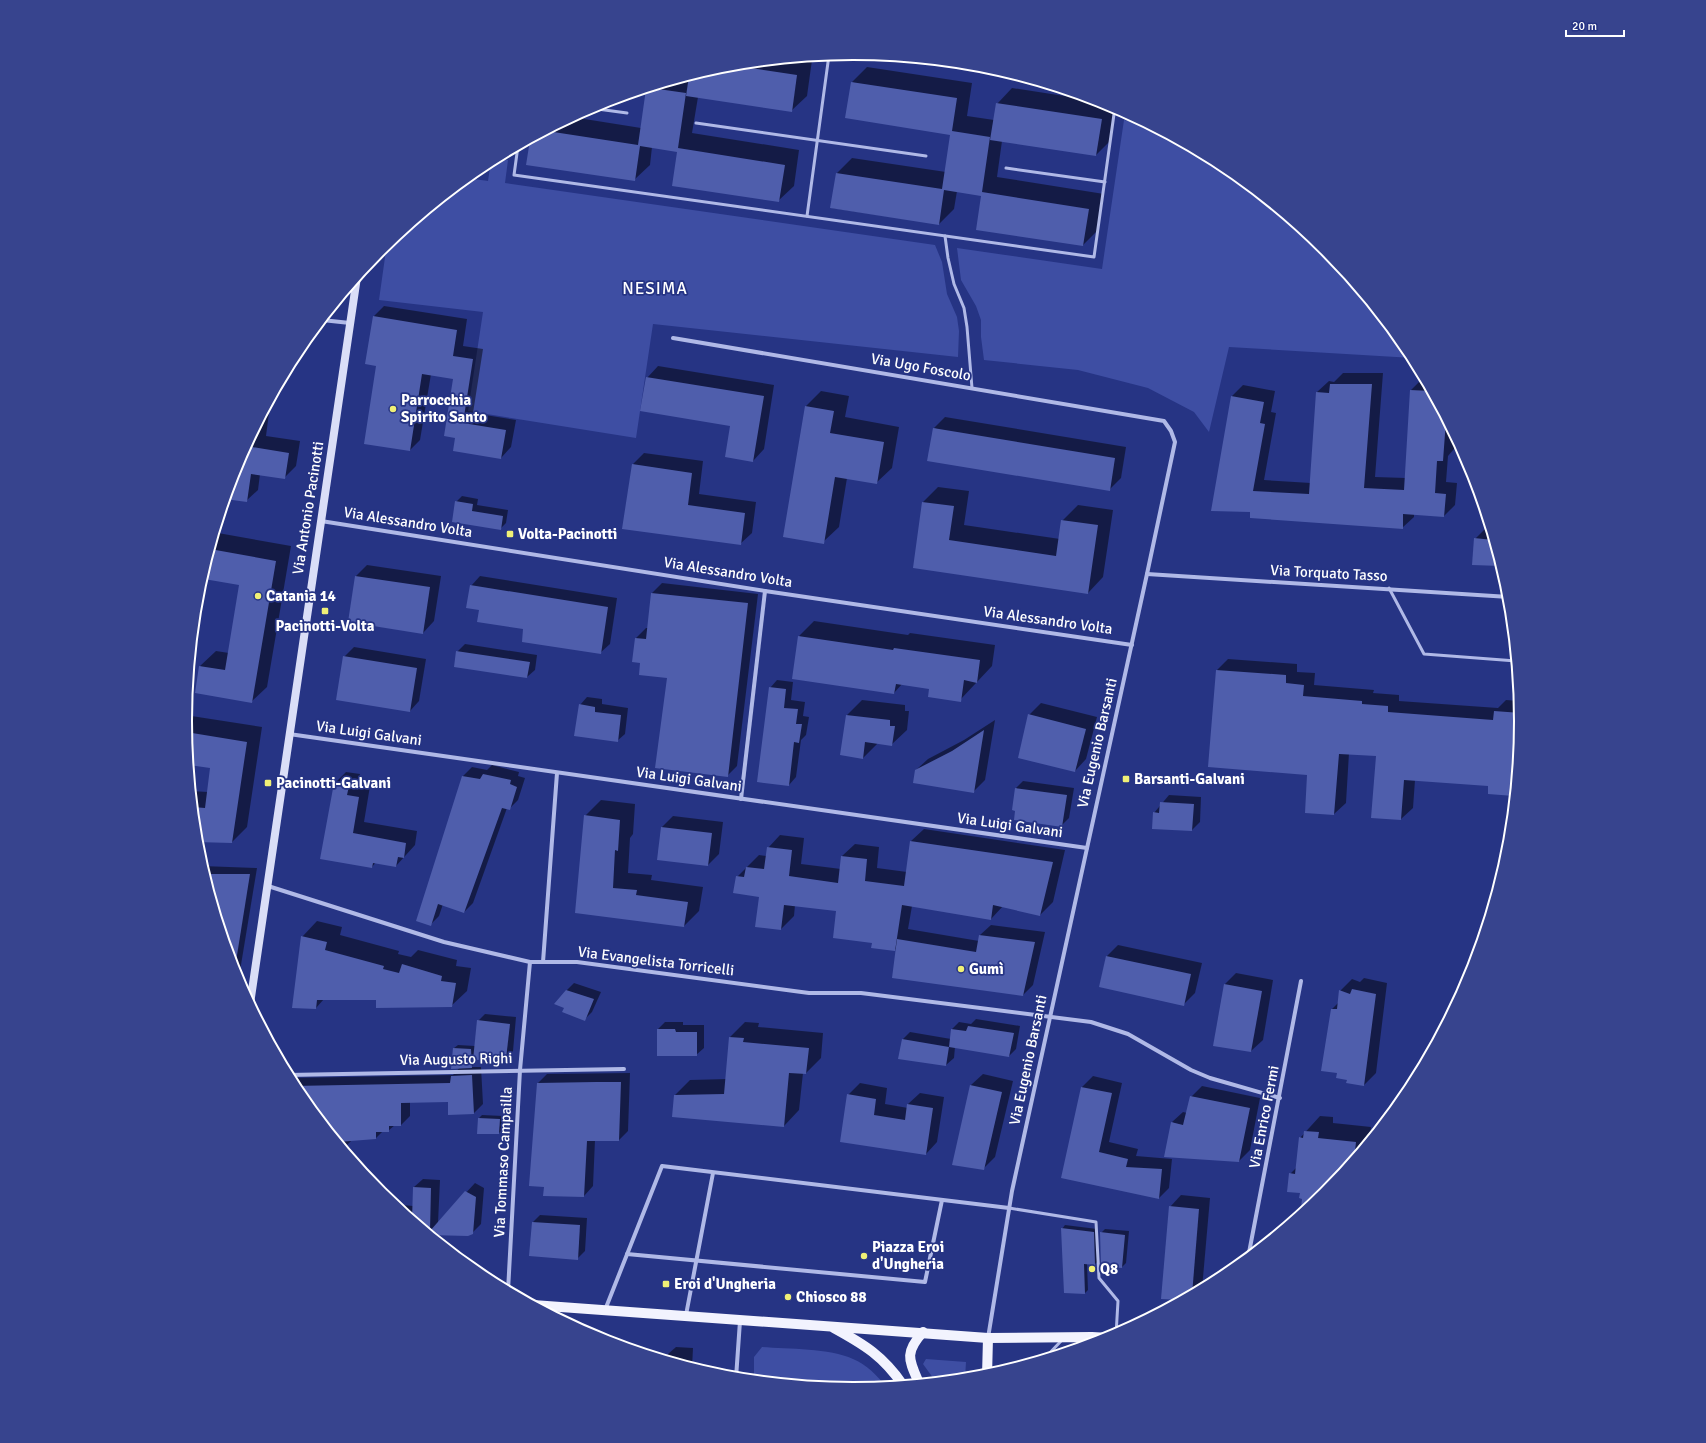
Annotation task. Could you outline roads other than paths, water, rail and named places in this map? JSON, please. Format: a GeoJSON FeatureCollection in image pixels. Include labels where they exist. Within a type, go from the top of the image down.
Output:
{"type":"FeatureCollection","features":[{"type":"Feature","properties":{"kind":"main road","name":"Via Antonio Pacinotti"},"geometry":{"type":"LineString","coordinates":[[251,995],[356,285]]}},
{"type":"Feature","properties":{"kind":"main road"},"geometry":{"type":"LineString","coordinates":[[546,1307],[713,1317],[988,1338],[1095,1337]]}},
{"type":"Feature","properties":{"kind":"main road"},"geometry":{"type":"LineString","coordinates":[[831,1326],[860,1342],[879,1356],[891,1368],[901,1381]]}},
{"type":"Feature","properties":{"kind":"main road"},"geometry":{"type":"LineString","coordinates":[[917,1380],[910,1364],[909,1354],[914,1343],[923,1332]]}},
{"type":"Feature","properties":{"kind":"main road"},"geometry":{"type":"LineString","coordinates":[[987,1369],[988,1338]]}},
{"type":"Feature","properties":{"kind":"street"},"geometry":{"type":"LineString","coordinates":[[327,321],[350,323]]}},
{"type":"Feature","properties":{"kind":"street","name":"Via Ugo Foscolo"},"geometry":{"type":"LineString","coordinates":[[673,338],[1164,421]]}},
{"type":"Feature","properties":{"kind":"street","name":"Via Eugenio Barsanti"},"geometry":{"type":"LineString","coordinates":[[988,1338],[1012,1190],[1086,848],[1132,645],[1174,442],[1171,431],[1164,421]]}},
{"type":"Feature","properties":{"kind":"street","name":"Via Alessandro Volta"},"geometry":{"type":"LineString","coordinates":[[321,521],[1132,645]]}},
{"type":"Feature","properties":{"kind":"street","name":"Via Torquato Tasso"},"geometry":{"type":"LineString","coordinates":[[1147,574],[1389,588],[1503,597]]}},
{"type":"Feature","properties":{"kind":"street"},"geometry":{"type":"LineString","coordinates":[[741,799],[766,590]]}},
{"type":"Feature","properties":{"kind":"street","name":"Via Luigi Galvani"},"geometry":{"type":"LineString","coordinates":[[289,734],[1086,848]]}},
{"type":"Feature","properties":{"kind":"street"},"geometry":{"type":"LineString","coordinates":[[543,962],[557,772]]}},
{"type":"Feature","properties":{"kind":"street","name":"Via Evangelista Torricelli"},"geometry":{"type":"LineString","coordinates":[[268,886],[444,942],[530,962],[577,962],[809,993],[861,993],[1091,1022],[1128,1034],[1191,1070],[1210,1078],[1280,1098]]}},
{"type":"Feature","properties":{"kind":"street","name":"Via Tommaso Campailla"},"geometry":{"type":"LineString","coordinates":[[508,1286],[520,1070],[530,962]]}},
{"type":"Feature","properties":{"kind":"street","name":"Via Enrico Fermi"},"geometry":{"type":"LineString","coordinates":[[1249,1251],[1280,1098],[1301,981]]}},
{"type":"Feature","properties":{"kind":"street","name":"Via Augusto Righi"},"geometry":{"type":"LineString","coordinates":[[294,1075],[624,1069]]}},
{"type":"Feature","properties":{"kind":"street"},"geometry":{"type":"LineString","coordinates":[[605,1310],[662,1166],[1009,1208]]}},
{"type":"Feature","properties":{"kind":"street"},"geometry":{"type":"LineString","coordinates":[[686,1316],[713,1172]]}},
{"type":"Feature","properties":{"kind":"street"},"geometry":{"type":"LineString","coordinates":[[627,1254],[925,1282],[942,1200]]}},
{"type":"Feature","properties":{"kind":"street"},"geometry":{"type":"LineString","coordinates":[[736,1372],[740,1319]]}},
{"type":"Feature","properties":{"kind":"lane"},"geometry":{"type":"LineString","coordinates":[[807,216],[828,61]]}},
{"type":"Feature","properties":{"kind":"lane"},"geometry":{"type":"LineString","coordinates":[[601,109],[628,113]]}},
{"type":"Feature","properties":{"kind":"lane"},"geometry":{"type":"LineString","coordinates":[[517,152],[514,175],[1094,257],[1114,114]]}},
{"type":"Feature","properties":{"kind":"lane"},"geometry":{"type":"LineString","coordinates":[[696,123],[926,156]]}},
{"type":"Feature","properties":{"kind":"lane"},"geometry":{"type":"LineString","coordinates":[[1006,168],[1105,182]]}},
{"type":"Feature","properties":{"kind":"lane"},"geometry":{"type":"LineString","coordinates":[[945,236],[954,284],[964,308],[968,327],[972,388]]}},
{"type":"Feature","properties":{"kind":"lane"},"geometry":{"type":"LineString","coordinates":[[1389,588],[1424,654],[1511,661]]}},
{"type":"Feature","properties":{"kind":"lane"},"geometry":{"type":"LineString","coordinates":[[1009,1208],[1096,1222],[1099,1278],[1118,1301],[1116,1328]]}},
{"type":"Feature","properties":{"kind":"lane"},"geometry":{"type":"LineString","coordinates":[[1050,1353],[1065,1337]]}},
{"type":"Feature","properties":{"kind":"place","name":"Parrocchia Spirito Santo"},"geometry":{"type":"Point","coordinates":[393,409]}},
{"type":"Feature","properties":{"kind":"place","name":"Volta-Pacinotti"},"geometry":{"type":"Point","coordinates":[510,534]}},
{"type":"Feature","properties":{"kind":"place","name":"Catania 14"},"geometry":{"type":"Point","coordinates":[258,596]}},
{"type":"Feature","properties":{"kind":"place","name":"Pacinotti-Volta"},"geometry":{"type":"Point","coordinates":[325,611]}},
{"type":"Feature","properties":{"kind":"place","name":"Barsanti-Galvani"},"geometry":{"type":"Point","coordinates":[1126,779]}},
{"type":"Feature","properties":{"kind":"place","name":"Pacinotti-Galvani"},"geometry":{"type":"Point","coordinates":[268,783]}},
{"type":"Feature","properties":{"kind":"place","name":"Gumì"},"geometry":{"type":"Point","coordinates":[961,969]}},
{"type":"Feature","properties":{"kind":"place","name":"Piazza Eroi d'Ungheria"},"geometry":{"type":"Point","coordinates":[864,1256]}},
{"type":"Feature","properties":{"kind":"place","name":"Q8"},"geometry":{"type":"Point","coordinates":[1092,1269]}},
{"type":"Feature","properties":{"kind":"place","name":"Eroi d'Ungheria"},"geometry":{"type":"Point","coordinates":[666,1284]}},
{"type":"Feature","properties":{"kind":"place","name":"Chiosco 88"},"geometry":{"type":"Point","coordinates":[788,1297]}},
{"type":"Feature","properties":{"kind":"district","name":"NESIMA"},"geometry":{"type":"Point","coordinates":[655,288]}}]}
